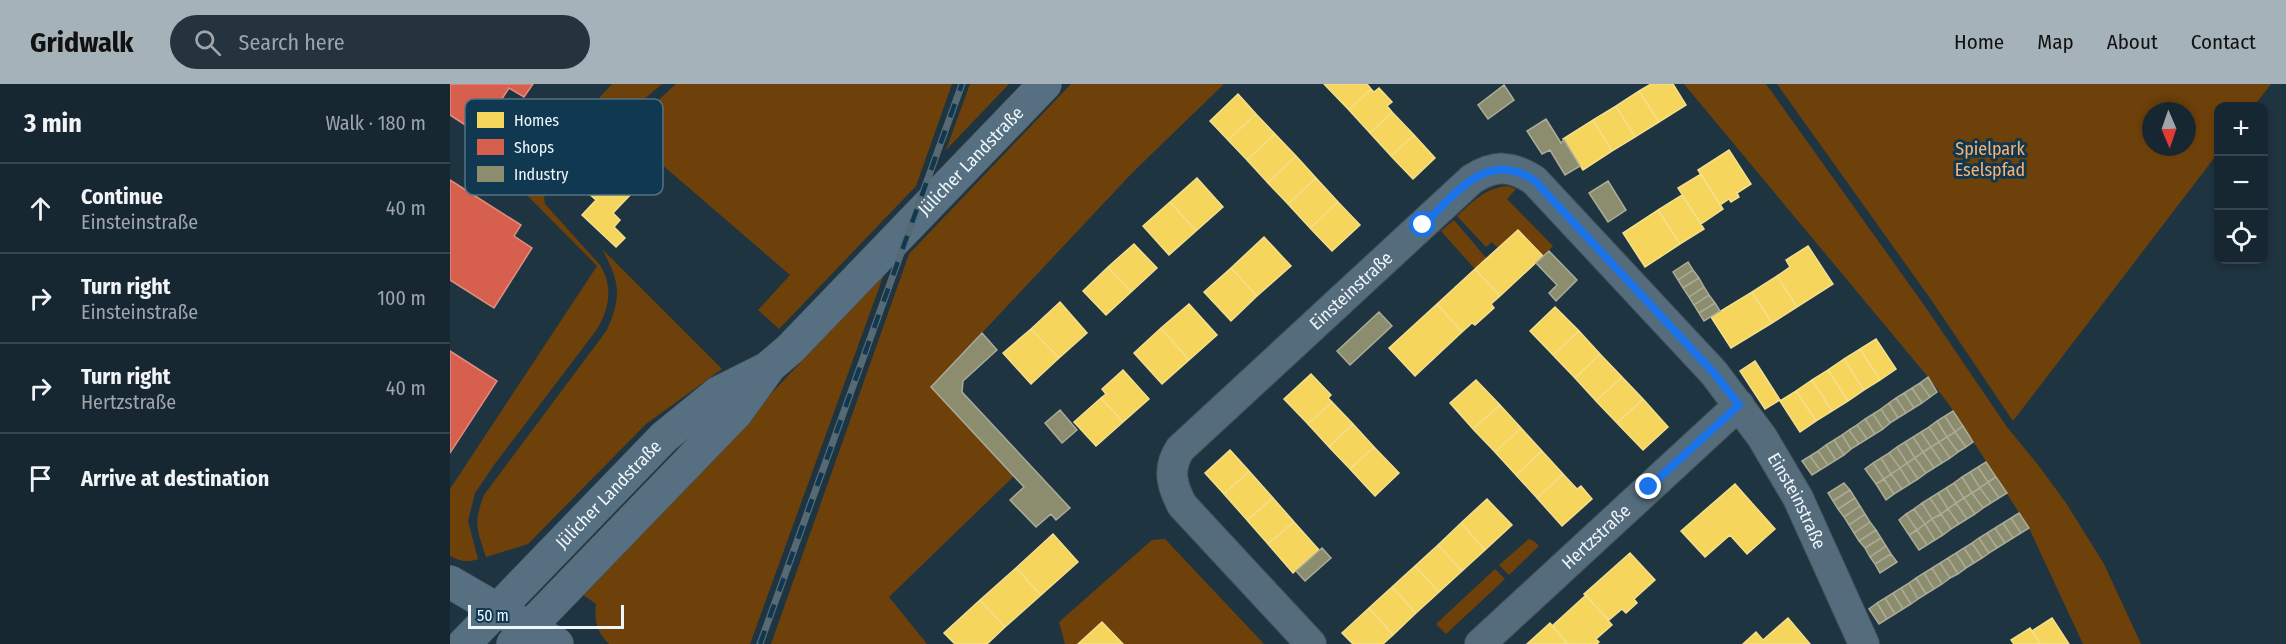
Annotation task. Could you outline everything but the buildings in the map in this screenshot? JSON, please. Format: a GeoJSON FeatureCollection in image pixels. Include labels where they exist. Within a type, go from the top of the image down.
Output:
{"type":"FeatureCollection","features":[{"type":"Feature","properties":{"kind":"main road","name":"Jülicher Landstraße"},"geometry":{"type":"LineString","coordinates":[[468,637],[498,609],[664,437],[718,393],[770,366],[790,349],[1045,84]]}},
{"type":"Feature","properties":{"kind":"main road","name":"Jülicher Landstraße"},"geometry":{"type":"LineString","coordinates":[[521,636],[736,413],[770,366]]}},
{"type":"Feature","properties":{"kind":"main road"},"geometry":{"type":"LineString","coordinates":[[450,582],[498,609],[521,636],[557,644]]}},
{"type":"Feature","properties":{"kind":"street","name":"Einsteinstraße"},"geometry":{"type":"LineString","coordinates":[[1311,644],[1182,505],[1174,489],[1173,460],[1180,449],[1249,383],[1472,179],[1485,171],[1500,168],[1522,172],[1534,180],[1714,373],[1739,405],[1773,453],[1798,498],[1864,644]]}},
{"type":"Feature","properties":{"kind":"street","name":"Hertzstraße"},"geometry":{"type":"LineString","coordinates":[[1480,644],[1739,405]]}},
{"type":"Feature","properties":{"kind":"green space"},"geometry":{"type":"Polygon","coordinates":[[[612,84],[662,84],[644,99],[598,99],[612,84]]]}},
{"type":"Feature","properties":{"kind":"green space"},"geometry":{"type":"Polygon","coordinates":[[[676,84],[952,84],[916,186],[779,329],[758,310],[790,275],[663,166],[663,99],[660,99],[676,84]]]}},
{"type":"Feature","properties":{"kind":"green space"},"geometry":{"type":"Polygon","coordinates":[[[970,84],[1009,84],[946,150],[970,84]]]}},
{"type":"Feature","properties":{"kind":"green space"},"geometry":{"type":"Polygon","coordinates":[[[1071,84],[1224,84],[1133,172],[931,387],[1014,476],[889,597],[927,644],[771,644],[909,254],[1071,84]]]}},
{"type":"Feature","properties":{"kind":"green space"},"geometry":{"type":"Polygon","coordinates":[[[1684,84],[1766,84],[1924,305],[2007,427],[2066,503],[2104,564],[2141,644],[2083,644],[2029,528],[1953,410],[1684,84]]]}},
{"type":"Feature","properties":{"kind":"green space","name":"Spielpark Eselspfad"},"geometry":{"type":"Polygon","coordinates":[[[1777,84],[2271,84],[2257,102],[2214,102],[2214,158],[2013,421],[1932,301],[1777,84]]]}},
{"type":"Feature","properties":{"kind":"green space"},"geometry":{"type":"Polygon","coordinates":[[[1508,186],[1516,189],[1507,199],[1553,246],[1543,256],[1518,230],[1498,248],[1492,242],[1486,247],[1457,216],[1486,192],[1508,186]]]}},
{"type":"Feature","properties":{"kind":"green space"},"geometry":{"type":"Polygon","coordinates":[[[527,195],[545,195],[545,204],[600,265],[607,282],[608,299],[604,316],[595,332],[475,493],[468,521],[478,559],[467,561],[450,556],[450,489],[597,266],[527,195]]]}},
{"type":"Feature","properties":{"kind":"green space"},"geometry":{"type":"Polygon","coordinates":[[[1454,220],[1487,259],[1475,269],[1441,231],[1454,220]]]}},
{"type":"Feature","properties":{"kind":"green space"},"geometry":{"type":"Polygon","coordinates":[[[602,249],[722,369],[646,424],[528,544],[486,557],[480,540],[477,520],[484,495],[607,330],[612,318],[617,289],[602,249]]]}},
{"type":"Feature","properties":{"kind":"green space"},"geometry":{"type":"Polygon","coordinates":[[[884,274],[750,644],[609,644],[597,626],[596,604],[582,594],[884,274]]]}},
{"type":"Feature","properties":{"kind":"green space"},"geometry":{"type":"Polygon","coordinates":[[[1165,539],[1264,644],[1123,644],[1102,622],[1078,644],[1065,644],[1059,622],[1152,540],[1165,539]]]}},
{"type":"Feature","properties":{"kind":"green space"},"geometry":{"type":"Polygon","coordinates":[[[1529,539],[1539,546],[1509,575],[1499,565],[1529,539]]]}},
{"type":"Feature","properties":{"kind":"green space"},"geometry":{"type":"Polygon","coordinates":[[[1495,569],[1505,579],[1446,634],[1436,624],[1495,569]]]}},
{"type":"Feature","properties":{"kind":"railway"},"geometry":{"type":"LineString","coordinates":[[760,644],[962,84]]}},
{"type":"Feature","properties":{"kind":"route"},"geometry":{"type":"LineString","coordinates":[[1423,225],[1472,179],[1485,171],[1500,168],[1522,172],[1534,180],[1714,373],[1739,405],[1649,487]]}}]}
